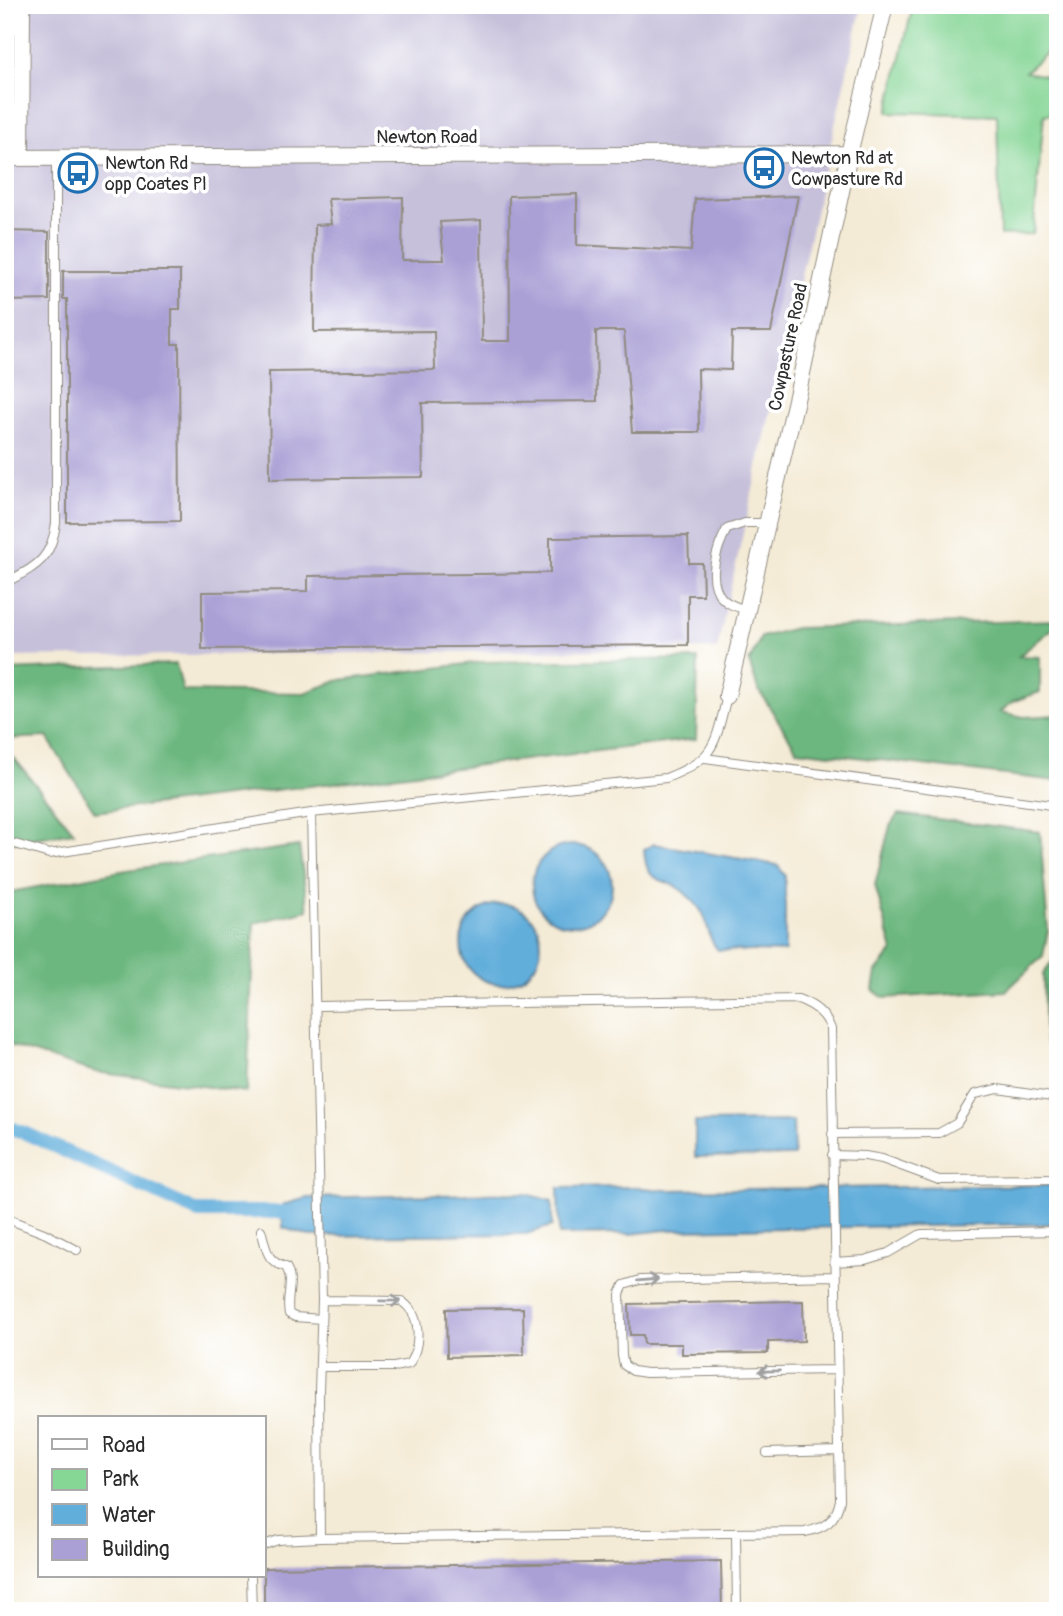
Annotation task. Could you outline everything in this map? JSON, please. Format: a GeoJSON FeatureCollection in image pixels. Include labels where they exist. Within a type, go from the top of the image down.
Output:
{"type":"FeatureCollection","features":[{"type":"Feature","properties":{"kind":"street"},"geometry":{"type":"LineString","coordinates":[[13,158],[22,5]]}},
{"type":"Feature","properties":{"kind":"street","name":"Cowpasture Road"},"geometry":{"type":"LineString","coordinates":[[727,696],[885,5]]}},
{"type":"Feature","properties":{"kind":"street","name":"Newton Road"},"geometry":{"type":"LineString","coordinates":[[13,158],[849,154]]}},
{"type":"Feature","properties":{"kind":"lane"},"geometry":{"type":"LineString","coordinates":[[5,583],[29,570],[50,550],[56,523],[56,158]]}},
{"type":"Feature","properties":{"kind":"lane"},"geometry":{"type":"LineString","coordinates":[[747,610],[729,604],[720,597],[715,580],[717,547],[727,529],[745,523],[767,523]]}},
{"type":"Feature","properties":{"kind":"lane"},"geometry":{"type":"LineString","coordinates":[[5,841],[49,854],[312,813],[666,778],[705,758],[717,734],[727,696]]}},
{"type":"Feature","properties":{"kind":"lane"},"geometry":{"type":"LineString","coordinates":[[705,758],[1058,806]]}},
{"type":"Feature","properties":{"kind":"lane"},"geometry":{"type":"LineString","coordinates":[[312,813],[322,1300],[319,1391],[320,1538]]}},
{"type":"Feature","properties":{"kind":"lane"},"geometry":{"type":"LineString","coordinates":[[266,1544],[278,1540],[320,1538],[805,1532],[827,1525],[838,1510],[840,1500],[831,1029],[819,1010],[811,1003],[798,999],[317,1006]]}},
{"type":"Feature","properties":{"kind":"lane"},"geometry":{"type":"LineString","coordinates":[[832,1134],[939,1133],[957,1123],[975,1094],[998,1089],[1058,1098]]}},
{"type":"Feature","properties":{"kind":"lane"},"geometry":{"type":"LineString","coordinates":[[832,1155],[882,1159],[939,1181],[1058,1179]]}},
{"type":"Feature","properties":{"kind":"lane"},"geometry":{"type":"LineString","coordinates":[[5,1218],[44,1233],[77,1250]]}},
{"type":"Feature","properties":{"kind":"lane"},"geometry":{"type":"LineString","coordinates":[[261,1230],[269,1257],[275,1264],[286,1266],[291,1276],[287,1307],[289,1314],[321,1319]]}},
{"type":"Feature","properties":{"kind":"lane"},"geometry":{"type":"LineString","coordinates":[[834,1262],[865,1260],[888,1253],[921,1234],[1058,1231]]}},
{"type":"Feature","properties":{"kind":"lane"},"geometry":{"type":"LineString","coordinates":[[834,1276],[640,1280],[624,1285],[620,1294],[622,1356],[624,1365],[633,1371],[837,1370]]}},
{"type":"Feature","properties":{"kind":"lane"},"geometry":{"type":"LineString","coordinates":[[321,1367],[394,1367],[409,1364],[416,1352],[417,1333],[411,1307],[401,1301],[322,1300]]}},
{"type":"Feature","properties":{"kind":"lane"},"geometry":{"type":"LineString","coordinates":[[767,1453],[839,1451]]}},
{"type":"Feature","properties":{"kind":"lane"},"geometry":{"type":"LineString","coordinates":[[736,1534],[737,1611]]}},
{"type":"Feature","properties":{"kind":"lane"},"geometry":{"type":"LineString","coordinates":[[251,1578],[252,1611]]}},
{"type":"Feature","properties":{"kind":"shaded area"},"geometry":{"type":"Polygon","coordinates":[[[5,5],[862,5],[717,649],[5,657],[5,5]]]}},
{"type":"Feature","properties":{"kind":"green space"},"geometry":{"type":"Polygon","coordinates":[[[913,5],[1058,5],[1058,43],[1025,72],[1058,78],[1058,113],[1044,115],[1033,234],[1000,235],[997,115],[888,112],[913,5]]]}},
{"type":"Feature","properties":{"kind":"green space"},"geometry":{"type":"Polygon","coordinates":[[[1058,620],[1058,624],[1019,656],[1040,657],[1040,692],[1014,701],[1000,712],[1024,717],[1058,715],[1056,781],[797,750],[758,689],[749,662],[761,637],[795,628],[1058,620]]]}},
{"type":"Feature","properties":{"kind":"green space"},"geometry":{"type":"Polygon","coordinates":[[[698,659],[696,739],[95,812],[47,737],[5,739],[5,670],[176,664],[183,691],[304,693],[340,680],[482,662],[698,659]]]}},
{"type":"Feature","properties":{"kind":"green space"},"geometry":{"type":"Polygon","coordinates":[[[14,758],[74,832],[5,843],[5,759],[14,758]]]}},
{"type":"Feature","properties":{"kind":"green space"},"geometry":{"type":"Polygon","coordinates":[[[898,814],[1040,832],[1048,930],[1043,956],[1006,991],[884,998],[873,990],[876,972],[893,951],[875,885],[890,826],[898,814]]]}},
{"type":"Feature","properties":{"kind":"green space"},"geometry":{"type":"Polygon","coordinates":[[[299,846],[308,910],[254,923],[247,1092],[95,1072],[5,1044],[5,893],[127,870],[299,846]]]}},
{"type":"Feature","properties":{"kind":"green space"},"geometry":{"type":"Polygon","coordinates":[[[1058,954],[1058,1050],[1045,1043],[1043,974],[1058,954]]]}},
{"type":"Feature","properties":{"kind":"water"},"geometry":{"type":"Polygon","coordinates":[[[654,844],[777,865],[785,875],[785,952],[718,950],[712,942],[703,914],[695,903],[681,889],[653,876],[649,871],[644,849],[654,844]]]}},
{"type":"Feature","properties":{"kind":"water"},"geometry":{"type":"Polygon","coordinates":[[[564,845],[580,845],[601,856],[612,877],[612,893],[601,914],[580,925],[564,925],[550,919],[538,907],[532,893],[532,877],[538,863],[550,851],[564,845]]]}},
{"type":"Feature","properties":{"kind":"water"},"geometry":{"type":"Polygon","coordinates":[[[493,904],[509,904],[530,915],[541,936],[541,952],[530,973],[509,984],[493,984],[479,978],[467,966],[461,952],[461,936],[467,922],[479,910],[493,904]]]}},
{"type":"Feature","properties":{"kind":"water"},"geometry":{"type":"Polygon","coordinates":[[[793,1121],[794,1156],[695,1157],[695,1122],[793,1121]]]}},
{"type":"Feature","properties":{"kind":"water"},"geometry":{"type":"Polygon","coordinates":[[[1058,1185],[1058,1224],[666,1230],[630,1234],[559,1235],[558,1188],[633,1187],[664,1190],[1058,1185]]]}},
{"type":"Feature","properties":{"kind":"water"},"geometry":{"type":"Polygon","coordinates":[[[522,1193],[552,1201],[552,1226],[526,1234],[310,1236],[283,1228],[282,1205],[307,1198],[522,1193]]]}},
{"type":"Feature","properties":{"kind":"building"},"geometry":{"type":"Polygon","coordinates":[[[577,194],[577,245],[691,251],[695,199],[798,196],[771,332],[732,332],[731,370],[698,369],[699,432],[632,432],[624,331],[596,331],[597,401],[422,403],[423,477],[270,479],[269,372],[435,370],[434,331],[314,332],[315,225],[331,224],[328,199],[403,197],[402,260],[444,260],[440,222],[481,220],[482,341],[510,341],[509,196],[577,194]]]}},
{"type":"Feature","properties":{"kind":"building"},"geometry":{"type":"Polygon","coordinates":[[[5,231],[49,232],[49,300],[5,301],[5,231]]]}},
{"type":"Feature","properties":{"kind":"building"},"geometry":{"type":"Polygon","coordinates":[[[63,271],[180,271],[180,309],[172,309],[172,344],[179,344],[180,521],[67,522],[67,299],[63,299],[63,271]]]}},
{"type":"Feature","properties":{"kind":"building"},"geometry":{"type":"Polygon","coordinates":[[[688,536],[689,563],[702,563],[703,595],[688,595],[688,645],[202,649],[202,592],[308,591],[308,576],[550,573],[550,538],[688,536]]]}},
{"type":"Feature","properties":{"kind":"building"},"geometry":{"type":"Polygon","coordinates":[[[803,1301],[804,1341],[768,1342],[768,1353],[682,1354],[682,1344],[644,1344],[643,1335],[630,1335],[629,1304],[803,1301]]]}},
{"type":"Feature","properties":{"kind":"building"},"geometry":{"type":"Polygon","coordinates":[[[523,1308],[524,1355],[447,1357],[446,1309],[523,1308]]]}},
{"type":"Feature","properties":{"kind":"building"},"geometry":{"type":"Polygon","coordinates":[[[721,1561],[722,1611],[264,1611],[266,1568],[721,1561]]]}},
{"type":"Feature","properties":{"kind":"waterway"},"geometry":{"type":"LineString","coordinates":[[5,1126],[198,1212],[301,1212]]}},
{"type":"Feature","properties":{"kind":"place","name":"Newton Rd at Cowpasture Rd"},"geometry":{"type":"Point","coordinates":[764,168]}},
{"type":"Feature","properties":{"kind":"place","name":"Newton Rd opp Coates Pl"},"geometry":{"type":"Point","coordinates":[78,173]}}]}
